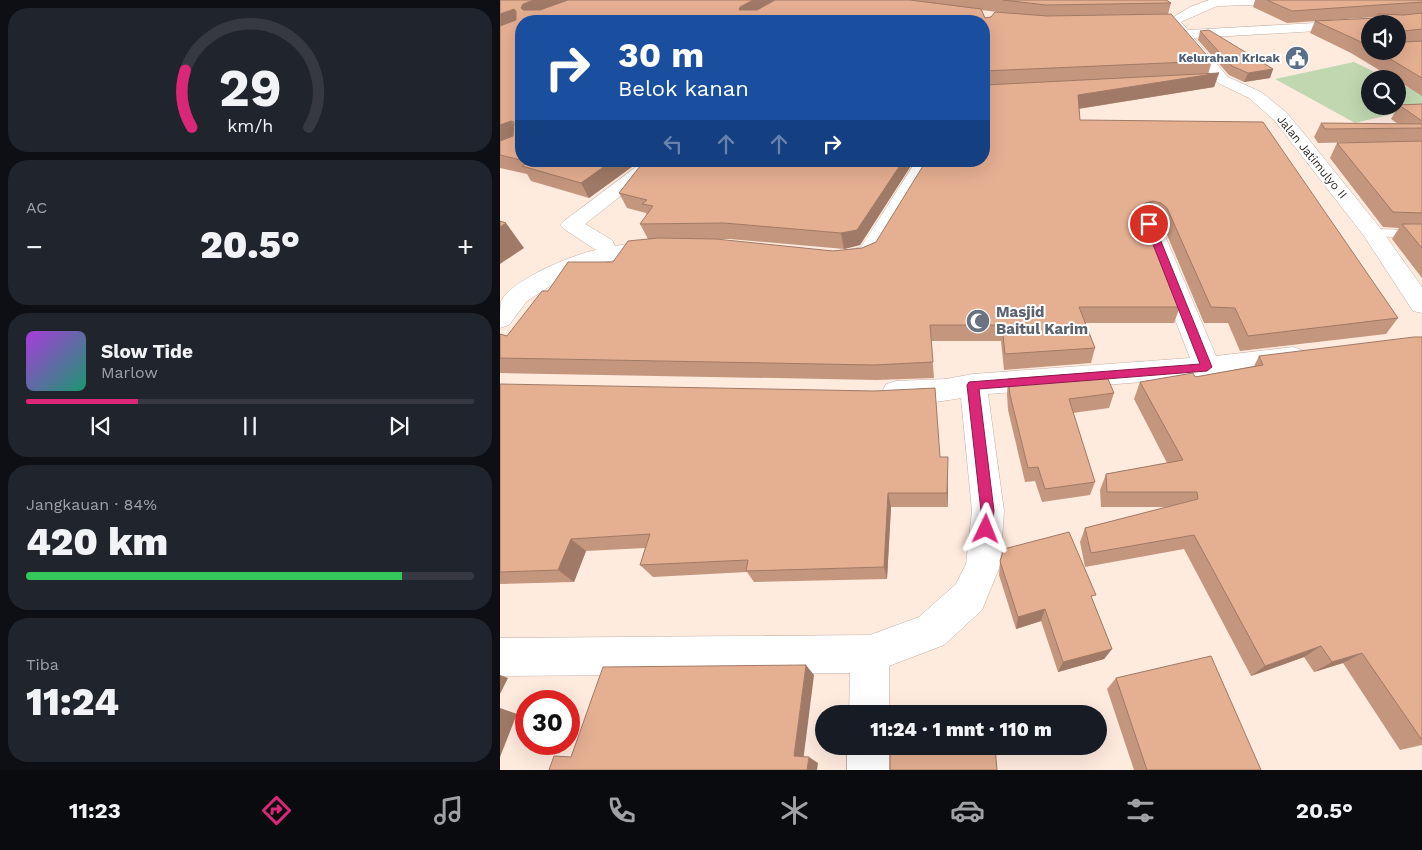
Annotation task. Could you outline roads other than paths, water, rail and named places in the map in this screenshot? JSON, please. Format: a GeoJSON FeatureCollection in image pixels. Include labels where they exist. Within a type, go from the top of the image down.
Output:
{"type":"FeatureCollection","features":[{"type":"Feature","properties":{"kind":"street"},"geometry":{"type":"LineString","coordinates":[[1210,3],[1279,0]]}},
{"type":"Feature","properties":{"kind":"street","name":"Jalan Jatimulyo II"},"geometry":{"type":"LineString","coordinates":[[1210,3],[1170,15],[1223,80],[1255,95],[1280,116],[1372,233],[1422,305]]}},
{"type":"Feature","properties":{"kind":"street"},"geometry":{"type":"LineString","coordinates":[[1186,34],[1361,25]]}},
{"type":"Feature","properties":{"kind":"street"},"geometry":{"type":"LineString","coordinates":[[1204,81],[1223,80]]}},
{"type":"Feature","properties":{"kind":"street"},"geometry":{"type":"LineString","coordinates":[[1309,151],[1329,150]]}},
{"type":"Feature","properties":{"kind":"street"},"geometry":{"type":"LineString","coordinates":[[609,254],[604,245],[571,224],[648,167]]}},
{"type":"Feature","properties":{"kind":"street"},"geometry":{"type":"LineString","coordinates":[[824,257],[858,257],[869,252],[921,167]]}},
{"type":"Feature","properties":{"kind":"street"},"geometry":{"type":"LineString","coordinates":[[1149,224],[1207,367]]}},
{"type":"Feature","properties":{"kind":"street"},"geometry":{"type":"LineString","coordinates":[[500,319],[518,295],[553,274],[590,258],[682,244]]}},
{"type":"Feature","properties":{"kind":"street"},"geometry":{"type":"LineString","coordinates":[[867,393],[946,390],[973,385],[1207,367],[1324,353]]}},
{"type":"Feature","properties":{"kind":"street"},"geometry":{"type":"LineString","coordinates":[[500,657],[597,658],[870,654],[931,632],[969,597],[983,566],[988,511],[973,385]]}},
{"type":"Feature","properties":{"kind":"street"},"geometry":{"type":"LineString","coordinates":[[869,705],[870,654]]}},
{"type":"Feature","properties":{"kind":"street"},"geometry":{"type":"LineString","coordinates":[[868,755],[868,770]]}},
{"type":"Feature","properties":{"kind":"lane"},"geometry":{"type":"LineString","coordinates":[[1372,233],[1422,234]]}},
{"type":"Feature","properties":{"kind":"place","name":"Kelurahan Kricak"},"geometry":{"type":"Point","coordinates":[1297,58]}},
{"type":"Feature","properties":{"kind":"place","name":"Masjid Baitul Karim"},"geometry":{"type":"Point","coordinates":[978,321]}}]}
